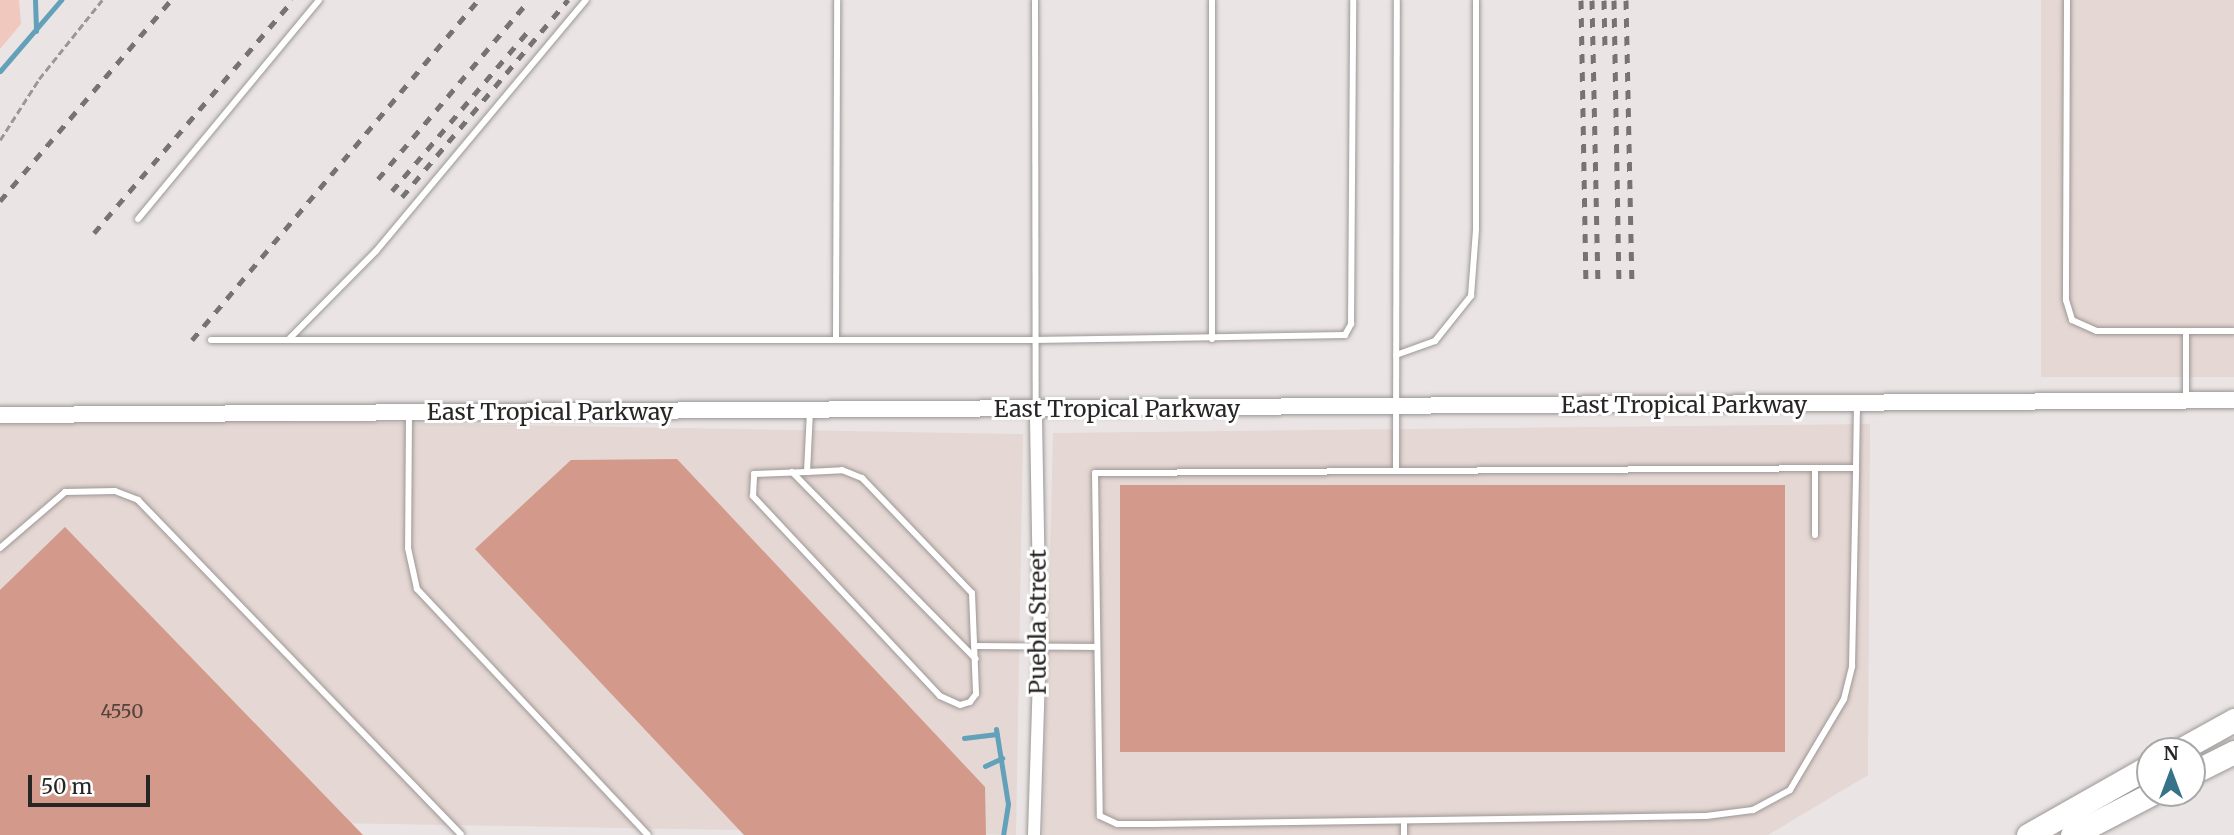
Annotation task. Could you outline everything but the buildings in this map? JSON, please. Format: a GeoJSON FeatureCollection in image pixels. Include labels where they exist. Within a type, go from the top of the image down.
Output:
{"type":"FeatureCollection","features":[{"type":"Feature","properties":{"kind":"highway"},"geometry":{"type":"LineString","coordinates":[[2203,737],[2234,720]]}},
{"type":"Feature","properties":{"kind":"highway"},"geometry":{"type":"LineString","coordinates":[[2206,766],[2234,752]]}},
{"type":"Feature","properties":{"kind":"highway"},"geometry":{"type":"LineString","coordinates":[[2028,835],[2136,774]]}},
{"type":"Feature","properties":{"kind":"highway"},"geometry":{"type":"LineString","coordinates":[[2072,835],[2136,802]]}},
{"type":"Feature","properties":{"kind":"street","name":"East Tropical Parkway"},"geometry":{"type":"LineString","coordinates":[[0,415],[2234,400]]}},
{"type":"Feature","properties":{"kind":"street","name":"Puebla Street"},"geometry":{"type":"LineString","coordinates":[[1034,835],[1040,648],[1036,410]]}},
{"type":"Feature","properties":{"kind":"lane"},"geometry":{"type":"LineString","coordinates":[[138,219],[319,0]]}},
{"type":"Feature","properties":{"kind":"lane"},"geometry":{"type":"LineString","coordinates":[[290,338],[376,251],[586,0]]}},
{"type":"Feature","properties":{"kind":"lane"},"geometry":{"type":"LineString","coordinates":[[836,337],[837,0]]}},
{"type":"Feature","properties":{"kind":"lane"},"geometry":{"type":"LineString","coordinates":[[1035,0],[1033,340],[1036,410]]}},
{"type":"Feature","properties":{"kind":"lane"},"geometry":{"type":"LineString","coordinates":[[1212,0],[1212,339]]}},
{"type":"Feature","properties":{"kind":"lane"},"geometry":{"type":"LineString","coordinates":[[211,340],[836,337],[1033,340],[1345,335],[1351,324],[1353,0]]}},
{"type":"Feature","properties":{"kind":"lane"},"geometry":{"type":"LineString","coordinates":[[1396,0],[1396,467]]}},
{"type":"Feature","properties":{"kind":"lane"},"geometry":{"type":"LineString","coordinates":[[1396,355],[1435,341],[1471,296],[1476,229],[1476,0]]}},
{"type":"Feature","properties":{"kind":"lane"},"geometry":{"type":"LineString","coordinates":[[2067,0],[2066,300],[2072,320],[2089,330],[2234,331]]}},
{"type":"Feature","properties":{"kind":"lane"},"geometry":{"type":"LineString","coordinates":[[2186,332],[2186,401]]}},
{"type":"Feature","properties":{"kind":"lane"},"geometry":{"type":"LineString","coordinates":[[1856,468],[1396,467],[1095,472],[1100,816],[1117,824],[1706,816],[1753,810],[1790,790],[1844,699],[1852,666],[1856,468],[1857,404]]}},
{"type":"Feature","properties":{"kind":"lane"},"geometry":{"type":"LineString","coordinates":[[807,472],[810,411]]}},
{"type":"Feature","properties":{"kind":"lane"},"geometry":{"type":"LineString","coordinates":[[409,413],[408,548],[417,589],[648,835]]}},
{"type":"Feature","properties":{"kind":"lane"},"geometry":{"type":"LineString","coordinates":[[1815,468],[1815,535]]}},
{"type":"Feature","properties":{"kind":"lane"},"geometry":{"type":"LineString","coordinates":[[842,470],[862,478],[972,593],[976,694],[970,702],[960,705],[940,696],[753,496],[754,474],[807,472],[842,470]]}},
{"type":"Feature","properties":{"kind":"lane"},"geometry":{"type":"LineString","coordinates":[[792,472],[976,659]]}},
{"type":"Feature","properties":{"kind":"lane"},"geometry":{"type":"LineString","coordinates":[[0,548],[65,492],[115,491],[138,500],[461,835]]}},
{"type":"Feature","properties":{"kind":"lane"},"geometry":{"type":"LineString","coordinates":[[976,646],[1097,647]]}},
{"type":"Feature","properties":{"kind":"lane"},"geometry":{"type":"LineString","coordinates":[[1404,821],[1404,835]]}},
{"type":"Feature","properties":{"kind":"path"},"geometry":{"type":"LineString","coordinates":[[0,140],[40,79],[102,0]]}},
{"type":"Feature","properties":{"kind":"shaded area"},"geometry":{"type":"Polygon","coordinates":[[[0,0],[19,0],[21,24],[0,49],[0,0]]]}},
{"type":"Feature","properties":{"kind":"shaded area"},"geometry":{"type":"Polygon","coordinates":[[[2041,0],[2234,0],[2234,377],[2041,377],[2041,0]]]}},
{"type":"Feature","properties":{"kind":"shaded area"},"geometry":{"type":"Polygon","coordinates":[[[0,416],[1023,434],[1016,835],[0,817],[0,416]]]}},
{"type":"Feature","properties":{"kind":"shaded area"},"geometry":{"type":"Polygon","coordinates":[[[1870,424],[1868,775],[1768,835],[1043,835],[1053,433],[1870,424]]]}},
{"type":"Feature","properties":{"kind":"waterway"},"geometry":{"type":"LineString","coordinates":[[35,0],[36,31]]}},
{"type":"Feature","properties":{"kind":"waterway"},"geometry":{"type":"LineString","coordinates":[[0,71],[61,0]]}},
{"type":"Feature","properties":{"kind":"waterway"},"geometry":{"type":"LineString","coordinates":[[996,729],[1008,804],[1003,835]]}},
{"type":"Feature","properties":{"kind":"waterway"},"geometry":{"type":"LineString","coordinates":[[964,738],[997,734]]}},
{"type":"Feature","properties":{"kind":"waterway"},"geometry":{"type":"LineString","coordinates":[[985,766],[1002,758]]}},
{"type":"Feature","properties":{"kind":"railway"},"geometry":{"type":"LineString","coordinates":[[0,201],[171,0]]}},
{"type":"Feature","properties":{"kind":"railway"},"geometry":{"type":"LineString","coordinates":[[94,233],[293,0]]}},
{"type":"Feature","properties":{"kind":"railway"},"geometry":{"type":"LineString","coordinates":[[192,340],[478,0]]}},
{"type":"Feature","properties":{"kind":"railway"},"geometry":{"type":"LineString","coordinates":[[378,179],[529,0]]}},
{"type":"Feature","properties":{"kind":"railway"},"geometry":{"type":"LineString","coordinates":[[402,197],[568,0]]}},
{"type":"Feature","properties":{"kind":"railway"},"geometry":{"type":"LineString","coordinates":[[1581,0],[1586,281]]}},
{"type":"Feature","properties":{"kind":"railway"},"geometry":{"type":"LineString","coordinates":[[1592,0],[1598,282]]}},
{"type":"Feature","properties":{"kind":"railway"},"geometry":{"type":"LineString","coordinates":[[1604,0],[1605,49]]}},
{"type":"Feature","properties":{"kind":"railway"},"geometry":{"type":"LineString","coordinates":[[1614,0],[1619,284]]}},
{"type":"Feature","properties":{"kind":"railway"},"geometry":{"type":"LineString","coordinates":[[1626,0],[1632,284]]}},
{"type":"Feature","properties":{"kind":"railway"},"geometry":{"type":"LineString","coordinates":[[392,191],[530,29]]}}]}
